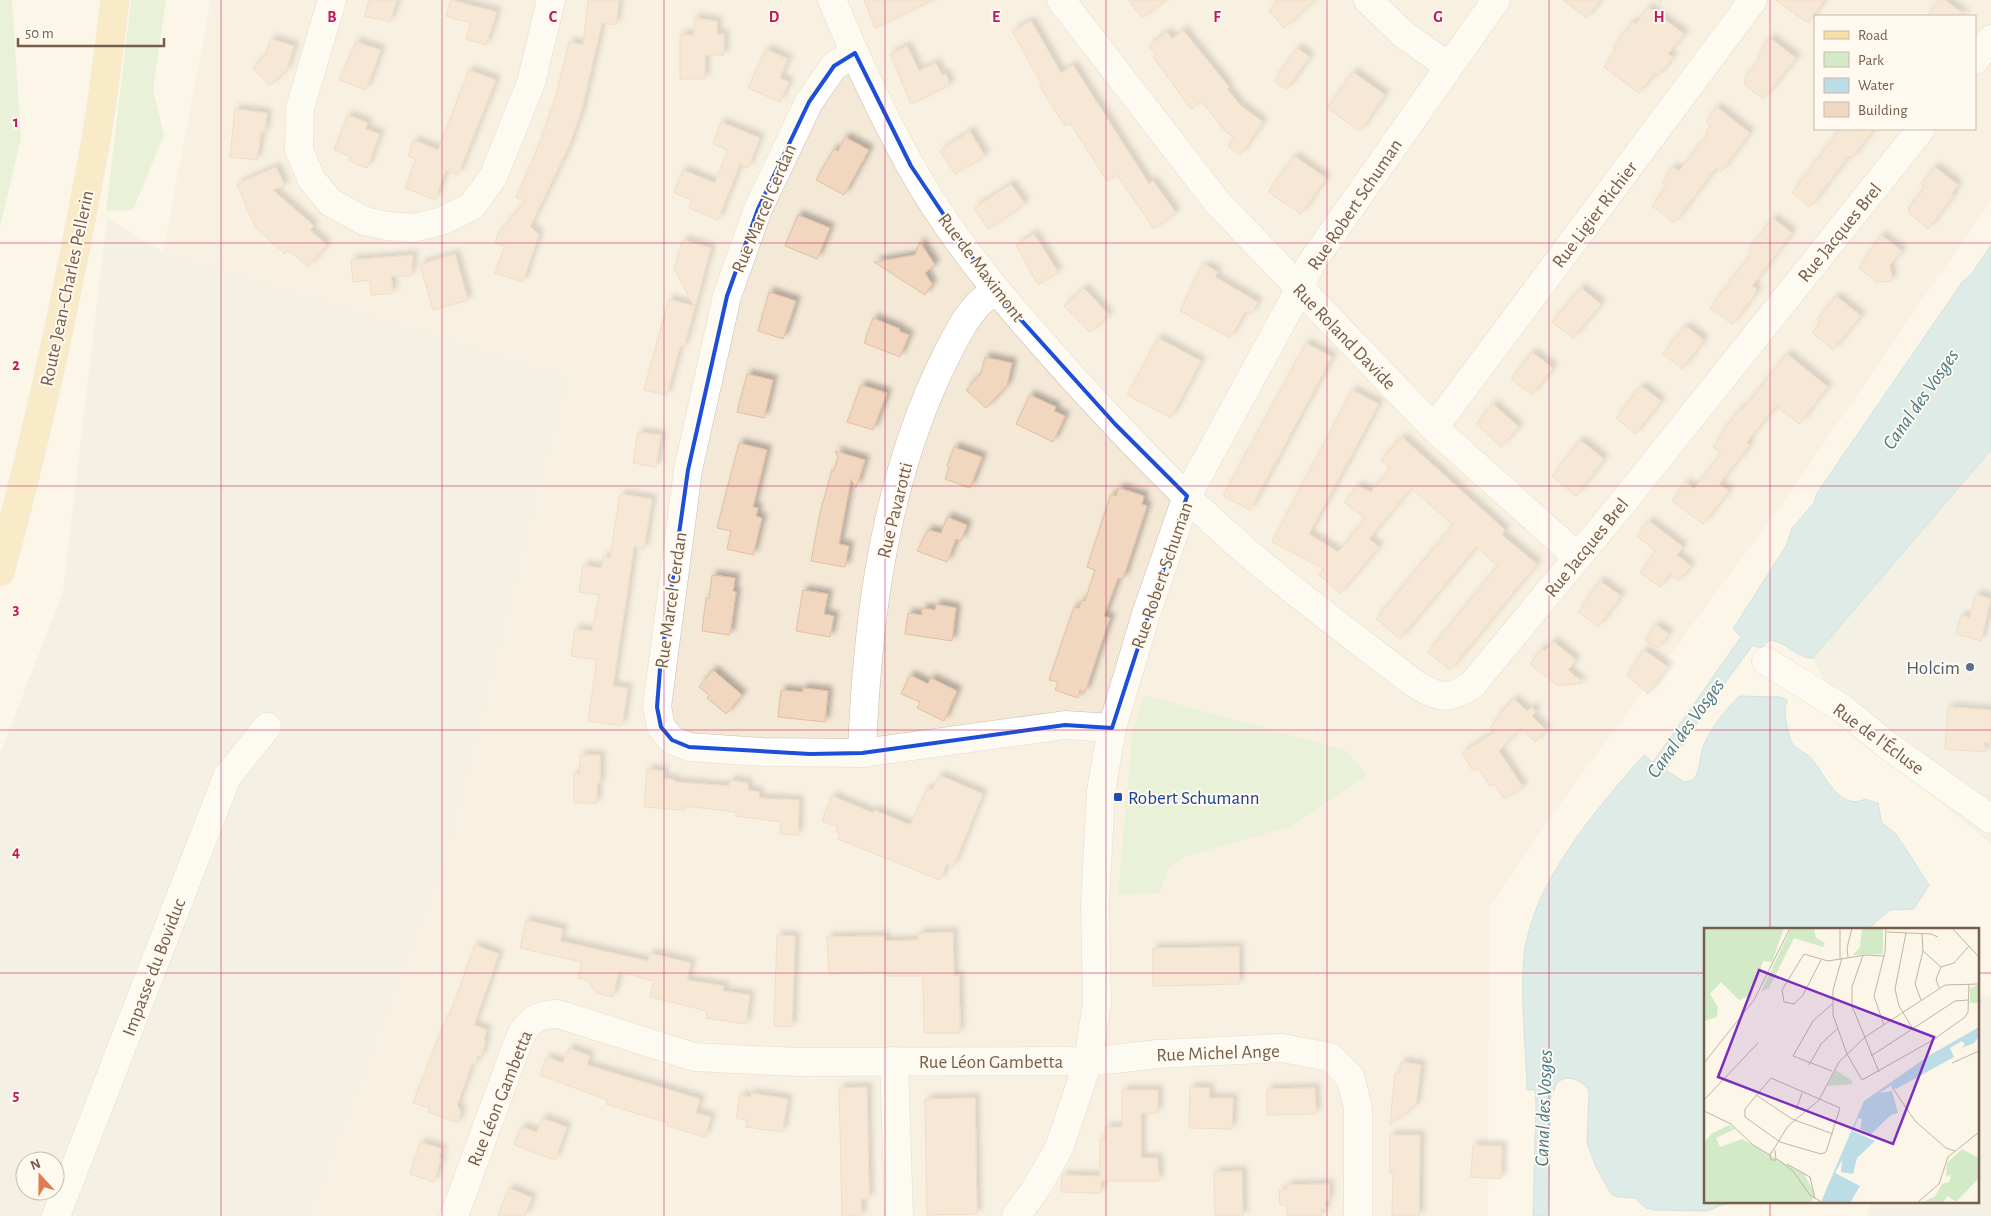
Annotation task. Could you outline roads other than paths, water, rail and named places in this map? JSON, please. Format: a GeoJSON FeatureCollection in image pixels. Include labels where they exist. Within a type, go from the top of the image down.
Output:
{"type":"FeatureCollection","features":[{"type":"Feature","properties":{"kind":"main road","name":"Route Jean-Charles Pellerin"},"geometry":{"type":"LineString","coordinates":[[0,572],[21,494],[63,313],[96,137],[115,0]]}},
{"type":"Feature","properties":{"kind":"street"},"geometry":{"type":"LineString","coordinates":[[332,0],[300,108],[299,150],[312,180],[330,202],[364,221],[387,226],[414,228],[442,221],[472,206],[493,177],[531,83],[552,0]]}},
{"type":"Feature","properties":{"kind":"street","name":"Rue de Maximont"},"geometry":{"type":"LineString","coordinates":[[832,0],[855,53],[911,166],[958,239],[995,291],[1116,424],[1187,496]]}},
{"type":"Feature","properties":{"kind":"street","name":"Rue Roland Davide"},"geometry":{"type":"LineString","coordinates":[[1061,0],[1217,202],[1299,290],[1434,428],[1578,557]]}},
{"type":"Feature","properties":{"kind":"street"},"geometry":{"type":"LineString","coordinates":[[1368,0],[1402,33],[1449,67]]}},
{"type":"Feature","properties":{"kind":"street","name":"Rue Robert Schuman"},"geometry":{"type":"LineString","coordinates":[[1016,1216],[1037,1187],[1059,1148],[1088,1062],[1097,1003],[1095,904],[1101,791],[1112,728],[1147,610],[1187,496],[1299,290],[1310,265],[1496,0]]}},
{"type":"Feature","properties":{"kind":"street","name":"Rue Ligier Richier"},"geometry":{"type":"LineString","coordinates":[[1434,428],[1751,1]]}},
{"type":"Feature","properties":{"kind":"street"},"geometry":{"type":"LineString","coordinates":[[1976,59],[1991,39]]}},
{"type":"Feature","properties":{"kind":"street","name":"Rue Marcel Cerdan"},"geometry":{"type":"LineString","coordinates":[[855,53],[834,66],[809,102],[758,209],[726,296],[688,470],[657,707],[661,727],[672,740],[689,747],[762,752],[862,753],[1065,725],[1112,728]]}},
{"type":"Feature","properties":{"kind":"street","name":"Rue Jacques Brel"},"geometry":{"type":"LineString","coordinates":[[1187,496],[1230,537],[1412,682],[1431,694],[1445,696],[1459,694],[1472,685],[1578,557],[1920,130]]}},
{"type":"Feature","properties":{"kind":"street","name":"Rue Pavarotti"},"geometry":{"type":"LineString","coordinates":[[862,753],[872,612],[895,494],[930,388],[969,312],[995,291]]}},
{"type":"Feature","properties":{"kind":"street","name":"Rue de l'Écluse"},"geometry":{"type":"LineString","coordinates":[[1766,661],[1843,709],[1887,745],[1991,819]]}},
{"type":"Feature","properties":{"kind":"street","name":"Impasse du Boviduc"},"geometry":{"type":"LineString","coordinates":[[56,1216],[227,777],[267,728]]}},
{"type":"Feature","properties":{"kind":"street","name":"Rue Léon Gambetta"},"geometry":{"type":"LineString","coordinates":[[454,1216],[484,1129],[518,1042],[532,1019],[544,1014],[558,1014],[694,1057],[797,1062],[1088,1062]]}},
{"type":"Feature","properties":{"kind":"street","name":"Rue Michel Ange"},"geometry":{"type":"LineString","coordinates":[[1088,1062],[1158,1054],[1282,1048],[1330,1057],[1350,1077],[1358,1108],[1358,1216]]}},
{"type":"Feature","properties":{"kind":"street","name":"Rue Léon Gambetta"},"geometry":{"type":"LineString","coordinates":[[894,1061],[899,1216]]}},
{"type":"Feature","properties":{"kind":"water","name":"Canal des Vosges"},"geometry":{"type":"Polygon","coordinates":[[[1991,245],[1991,450],[1813,658],[1802,656],[1776,641],[1770,640],[1761,648],[1753,645],[1711,702],[1666,770],[1684,782],[1693,780],[1700,764],[1706,740],[1719,719],[1740,696],[1781,697],[1787,700],[1786,719],[1793,745],[1812,759],[1834,790],[1841,796],[1856,802],[1865,799],[1878,803],[1882,823],[1896,834],[1929,885],[1914,909],[1890,910],[1869,928],[1704,928],[1704,1204],[1727,1204],[1708,1211],[1653,1210],[1646,1208],[1635,1198],[1617,1197],[1611,1194],[1595,1165],[1587,1142],[1589,1091],[1581,1082],[1570,1078],[1560,1081],[1554,1091],[1551,1091],[1548,1216],[1533,1216],[1536,1102],[1535,1090],[1527,1090],[1523,972],[1524,956],[1530,929],[1540,901],[1553,874],[1587,823],[1644,755],[1653,762],[1741,637],[1733,629],[1786,546],[1792,528],[1814,503],[1817,493],[1963,281],[1970,276],[1991,245]]]}},
{"type":"Feature","properties":{"kind":"place","name":"Holcim"},"geometry":{"type":"Point","coordinates":[1970,667]}},
{"type":"Feature","properties":{"kind":"place","name":"Robert Schumann"},"geometry":{"type":"Point","coordinates":[1118,797]}}]}
